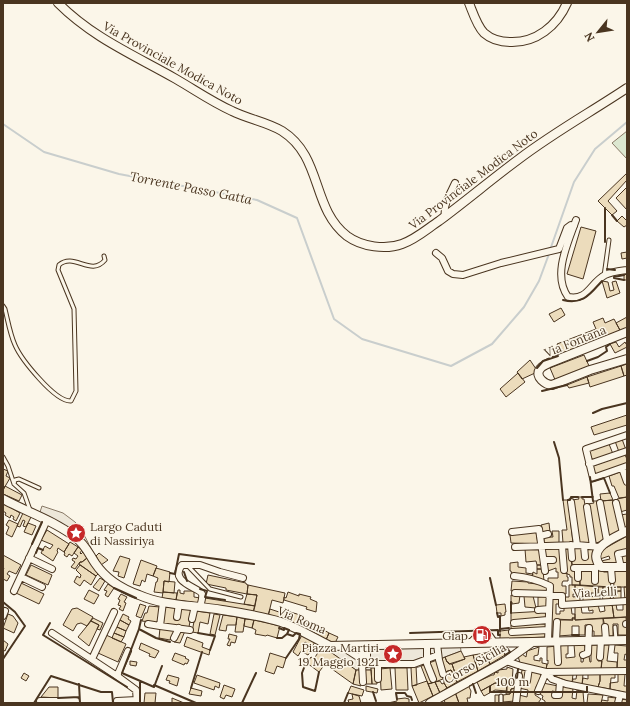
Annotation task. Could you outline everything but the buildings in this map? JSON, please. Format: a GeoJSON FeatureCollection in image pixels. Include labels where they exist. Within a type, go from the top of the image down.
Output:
{"type":"FeatureCollection","features":[{"type":"Feature","properties":{"kind":"street","name":"Via Provinciale Modica Noto"},"geometry":{"type":"LineString","coordinates":[[58,3],[93,33],[175,78],[221,106],[280,130],[294,140],[306,156],[322,201],[328,213],[341,230],[349,238],[368,245],[381,247],[392,247],[410,241],[445,217],[520,158],[551,136],[627,88]]}},
{"type":"Feature","properties":{"kind":"street"},"geometry":{"type":"LineString","coordinates":[[470,3],[475,18],[484,33],[499,42],[520,42],[536,37],[546,31],[558,18],[567,3]]}},
{"type":"Feature","properties":{"kind":"street"},"geometry":{"type":"LineString","coordinates":[[445,217],[444,210],[446,201],[455,183]]}},
{"type":"Feature","properties":{"kind":"street"},"geometry":{"type":"LineString","coordinates":[[436,253],[442,258],[448,271],[453,274],[463,275],[495,265],[559,249],[567,228],[575,223],[561,271],[561,279],[565,293],[568,297],[572,298],[582,296],[604,276],[627,270]]}},
{"type":"Feature","properties":{"kind":"street","name":"Via Fontana"},"geometry":{"type":"LineString","coordinates":[[627,332],[549,363],[540,369],[538,373],[543,382],[548,385],[552,385],[590,370],[627,359]]}},
{"type":"Feature","properties":{"kind":"street"},"geometry":{"type":"LineString","coordinates":[[627,434],[586,449],[593,478],[624,467],[627,482]]}},
{"type":"Feature","properties":{"kind":"street"},"geometry":{"type":"LineString","coordinates":[[589,464],[627,452]]}},
{"type":"Feature","properties":{"kind":"street","name":"Via Roma"},"geometry":{"type":"LineString","coordinates":[[3,499],[48,520],[69,533],[84,545],[99,568],[119,585],[147,599],[197,606],[281,622],[330,646],[627,640]]}},
{"type":"Feature","properties":{"kind":"street"},"geometry":{"type":"LineString","coordinates":[[571,502],[574,545],[572,558]]}},
{"type":"Feature","properties":{"kind":"street"},"geometry":{"type":"LineString","coordinates":[[600,503],[607,541]]}},
{"type":"Feature","properties":{"kind":"street"},"geometry":{"type":"LineString","coordinates":[[515,547],[574,545],[597,546],[625,532],[616,503]]}},
{"type":"Feature","properties":{"kind":"street"},"geometry":{"type":"LineString","coordinates":[[587,507],[597,546],[595,581]]}},
{"type":"Feature","properties":{"kind":"street"},"geometry":{"type":"LineString","coordinates":[[14,591],[48,520]]}},
{"type":"Feature","properties":{"kind":"street"},"geometry":{"type":"LineString","coordinates":[[512,532],[539,529],[545,571]]}},
{"type":"Feature","properties":{"kind":"street"},"geometry":{"type":"LineString","coordinates":[[540,536],[548,534]]}},
{"type":"Feature","properties":{"kind":"street"},"geometry":{"type":"LineString","coordinates":[[562,546],[564,570]]}},
{"type":"Feature","properties":{"kind":"street"},"geometry":{"type":"LineString","coordinates":[[584,546],[585,558]]}},
{"type":"Feature","properties":{"kind":"street"},"geometry":{"type":"LineString","coordinates":[[578,578],[576,568],[597,566],[604,568],[624,567],[618,554],[627,552]]}},
{"type":"Feature","properties":{"kind":"street"},"geometry":{"type":"LineString","coordinates":[[29,558],[52,570]]}},
{"type":"Feature","properties":{"kind":"street"},"geometry":{"type":"LineString","coordinates":[[544,560],[553,560]]}},
{"type":"Feature","properties":{"kind":"street"},"geometry":{"type":"LineString","coordinates":[[192,619],[202,595],[200,591],[186,585],[180,575],[181,567],[186,565],[200,565],[243,578]]}},
{"type":"Feature","properties":{"kind":"street"},"geometry":{"type":"LineString","coordinates":[[611,568],[612,580]]}},
{"type":"Feature","properties":{"kind":"street"},"geometry":{"type":"LineString","coordinates":[[514,576],[536,580],[550,586],[548,630],[554,641],[558,662]]}},
{"type":"Feature","properties":{"kind":"street"},"geometry":{"type":"LineString","coordinates":[[21,577],[42,586]]}},
{"type":"Feature","properties":{"kind":"street"},"geometry":{"type":"LineString","coordinates":[[515,593],[549,595]]}},
{"type":"Feature","properties":{"kind":"street","name":"Via Lelli"},"geometry":{"type":"LineString","coordinates":[[549,595],[562,596],[562,605],[627,601]]}},
{"type":"Feature","properties":{"kind":"street"},"geometry":{"type":"LineString","coordinates":[[160,626],[163,602]]}},
{"type":"Feature","properties":{"kind":"street"},"geometry":{"type":"LineString","coordinates":[[177,617],[178,604]]}},
{"type":"Feature","properties":{"kind":"street"},"geometry":{"type":"LineString","coordinates":[[538,610],[549,609]]}},
{"type":"Feature","properties":{"kind":"street"},"geometry":{"type":"LineString","coordinates":[[92,659],[114,612]]}},
{"type":"Feature","properties":{"kind":"street"},"geometry":{"type":"LineString","coordinates":[[514,623],[548,620]]}},
{"type":"Feature","properties":{"kind":"street"},"geometry":{"type":"LineString","coordinates":[[554,641],[557,622]]}},
{"type":"Feature","properties":{"kind":"street"},"geometry":{"type":"LineString","coordinates":[[148,624],[190,630]]}},
{"type":"Feature","properties":{"kind":"street"},"geometry":{"type":"LineString","coordinates":[[600,657],[605,627]]}},
{"type":"Feature","properties":{"kind":"street"},"geometry":{"type":"LineString","coordinates":[[174,638],[179,628]]}},
{"type":"Feature","properties":{"kind":"street"},"geometry":{"type":"LineString","coordinates":[[583,654],[588,653],[589,628]]}},
{"type":"Feature","properties":{"kind":"street"},"geometry":{"type":"LineString","coordinates":[[512,632],[548,630]]}},
{"type":"Feature","properties":{"kind":"street"},"geometry":{"type":"LineString","coordinates":[[52,633],[136,690],[137,702],[117,701]]}},
{"type":"Feature","properties":{"kind":"street","name":"Corso Sicilia"},"geometry":{"type":"LineString","coordinates":[[430,703],[506,661],[532,642]]}},
{"type":"Feature","properties":{"kind":"street"},"geometry":{"type":"LineString","coordinates":[[512,643],[517,653]]}},
{"type":"Feature","properties":{"kind":"street"},"geometry":{"type":"LineString","coordinates":[[427,644],[427,664],[433,679]]}},
{"type":"Feature","properties":{"kind":"street"},"geometry":{"type":"LineString","coordinates":[[437,644],[438,655],[444,674]]}},
{"type":"Feature","properties":{"kind":"street"},"geometry":{"type":"LineString","coordinates":[[363,682],[364,645]]}},
{"type":"Feature","properties":{"kind":"street"},"geometry":{"type":"LineString","coordinates":[[341,646],[364,659],[368,664],[414,664],[438,655]]}},
{"type":"Feature","properties":{"kind":"street"},"geometry":{"type":"LineString","coordinates":[[117,676],[128,650]]}},
{"type":"Feature","properties":{"kind":"street"},"geometry":{"type":"LineString","coordinates":[[506,661],[546,672],[627,671]]}},
{"type":"Feature","properties":{"kind":"street"},"geometry":{"type":"LineString","coordinates":[[378,664],[378,679]]}},
{"type":"Feature","properties":{"kind":"street"},"geometry":{"type":"LineString","coordinates":[[527,681],[529,668]]}},
{"type":"Feature","properties":{"kind":"street"},"geometry":{"type":"LineString","coordinates":[[546,672],[552,679],[560,682],[627,696]]}},
{"type":"Feature","properties":{"kind":"street"},"geometry":{"type":"LineString","coordinates":[[538,691],[546,672]]}},
{"type":"Feature","properties":{"kind":"street"},"geometry":{"type":"LineString","coordinates":[[516,703],[519,676]]}},
{"type":"Feature","properties":{"kind":"street"},"geometry":{"type":"LineString","coordinates":[[555,695],[559,695],[560,682]]}},
{"type":"Feature","properties":{"kind":"street"},"geometry":{"type":"LineString","coordinates":[[618,703],[620,695]]}},
{"type":"Feature","properties":{"kind":"street"},"geometry":{"type":"LineString","coordinates":[[40,701],[76,701],[76,703]]}},
{"type":"Feature","properties":{"kind":"lane"},"geometry":{"type":"LineString","coordinates":[[604,276],[609,240]]}},
{"type":"Feature","properties":{"kind":"lane"},"geometry":{"type":"LineString","coordinates":[[3,306],[15,345],[20,355],[32,370],[54,392],[63,399],[68,401],[71,400],[76,391],[74,309],[58,270],[59,265],[67,261],[74,261],[93,267],[105,260],[104,256]]}},
{"type":"Feature","properties":{"kind":"lane"},"geometry":{"type":"LineString","coordinates":[[3,457],[8,466],[14,484],[24,493],[30,512]]}},
{"type":"Feature","properties":{"kind":"lane"},"geometry":{"type":"LineString","coordinates":[[14,484],[15,480],[19,479],[39,488]]}},
{"type":"Feature","properties":{"kind":"lane"},"geometry":{"type":"LineString","coordinates":[[186,565],[210,589],[241,597]]}},
{"type":"Feature","properties":{"kind":"lane"},"geometry":{"type":"LineString","coordinates":[[615,627],[616,640]]}},
{"type":"Feature","properties":{"kind":"lane"},"geometry":{"type":"LineString","coordinates":[[501,696],[501,703]]}},
{"type":"Feature","properties":{"kind":"green space"},"geometry":{"type":"Polygon","coordinates":[[[627,131],[627,159],[612,143],[627,131]]]}},
{"type":"Feature","properties":{"kind":"shaded area","name":"Largo Caduti di Nassiriya"},"geometry":{"type":"Polygon","coordinates":[[[42,506],[63,513],[75,522],[80,527],[94,554],[91,556],[88,551],[39,515],[42,506]]]}},
{"type":"Feature","properties":{"kind":"shaded area","name":"Piazza Martiri 19 Maggio 1921"},"geometry":{"type":"Polygon","coordinates":[[[460,644],[461,651],[416,668],[371,668],[371,670],[356,670],[322,646],[460,644]]]}},
{"type":"Feature","properties":{"kind":"waterway","name":"Torrente Passo Gatta"},"geometry":{"type":"LineString","coordinates":[[550,250],[574,182],[595,149],[627,122]]}},
{"type":"Feature","properties":{"kind":"waterway","name":"Torrente Passo Gatta"},"geometry":{"type":"LineString","coordinates":[[3,124],[44,152],[119,174],[257,200],[297,218],[334,319],[362,339],[451,366],[492,344],[524,307],[539,281],[549,254]]}},
{"type":"Feature","properties":{"kind":"fence"},"geometry":{"type":"LineString","coordinates":[[469,686],[473,684]]}},
{"type":"Feature","properties":{"kind":"wall"},"geometry":{"type":"LineString","coordinates":[[605,208],[605,242]]}},
{"type":"Feature","properties":{"kind":"wall"},"geometry":{"type":"LineString","coordinates":[[612,215],[617,221]]}},
{"type":"Feature","properties":{"kind":"wall"},"geometry":{"type":"LineString","coordinates":[[607,269],[615,270]]}},
{"type":"Feature","properties":{"kind":"wall"},"geometry":{"type":"LineString","coordinates":[[624,275],[614,277],[624,280]]}},
{"type":"Feature","properties":{"kind":"wall"},"geometry":{"type":"LineString","coordinates":[[563,300],[581,300],[590,294],[602,281]]}},
{"type":"Feature","properties":{"kind":"wall"},"geometry":{"type":"LineString","coordinates":[[587,361],[598,357],[607,351],[606,347],[610,344]]}},
{"type":"Feature","properties":{"kind":"wall"},"geometry":{"type":"LineString","coordinates":[[537,368],[543,361],[558,356]]}},
{"type":"Feature","properties":{"kind":"wall"},"geometry":{"type":"LineString","coordinates":[[542,391],[567,385]]}},
{"type":"Feature","properties":{"kind":"wall"},"geometry":{"type":"LineString","coordinates":[[593,413],[602,409],[627,403]]}},
{"type":"Feature","properties":{"kind":"wall"},"geometry":{"type":"LineString","coordinates":[[554,442],[559,458],[563,500]]}},
{"type":"Feature","properties":{"kind":"wall"},"geometry":{"type":"LineString","coordinates":[[590,477],[593,501]]}},
{"type":"Feature","properties":{"kind":"wall"},"geometry":{"type":"LineString","coordinates":[[591,482],[604,478],[610,493]]}},
{"type":"Feature","properties":{"kind":"wall"},"geometry":{"type":"LineString","coordinates":[[568,500],[570,500],[571,497],[578,497]]}},
{"type":"Feature","properties":{"kind":"wall"},"geometry":{"type":"LineString","coordinates":[[582,497],[593,497]]}},
{"type":"Feature","properties":{"kind":"wall"},"geometry":{"type":"LineString","coordinates":[[32,544],[42,522]]}},
{"type":"Feature","properties":{"kind":"wall"},"geometry":{"type":"LineString","coordinates":[[36,553],[38,548],[43,550]]}},
{"type":"Feature","properties":{"kind":"wall"},"geometry":{"type":"LineString","coordinates":[[170,573],[175,574],[179,554],[254,564]]}},
{"type":"Feature","properties":{"kind":"wall"},"geometry":{"type":"LineString","coordinates":[[184,572],[187,581]]}},
{"type":"Feature","properties":{"kind":"wall"},"geometry":{"type":"LineString","coordinates":[[490,578],[496,605]]}},
{"type":"Feature","properties":{"kind":"wall"},"geometry":{"type":"LineString","coordinates":[[114,588],[136,598]]}},
{"type":"Feature","properties":{"kind":"wall"},"geometry":{"type":"LineString","coordinates":[[200,589],[207,591],[205,597],[225,600]]}},
{"type":"Feature","properties":{"kind":"wall"},"geometry":{"type":"LineString","coordinates":[[3,602],[15,612],[25,626],[3,659]]}},
{"type":"Feature","properties":{"kind":"wall"},"geometry":{"type":"LineString","coordinates":[[511,602],[511,613]]}},
{"type":"Feature","properties":{"kind":"wall"},"geometry":{"type":"LineString","coordinates":[[497,613],[498,617],[500,616],[500,631]]}},
{"type":"Feature","properties":{"kind":"wall"},"geometry":{"type":"LineString","coordinates":[[141,620],[139,629],[156,638],[170,642]]}},
{"type":"Feature","properties":{"kind":"wall"},"geometry":{"type":"LineString","coordinates":[[50,623],[43,635],[127,687]]}},
{"type":"Feature","properties":{"kind":"wall"},"geometry":{"type":"LineString","coordinates":[[279,628],[289,630],[287,634],[293,636],[296,633],[300,634],[299,639],[286,658]]}},
{"type":"Feature","properties":{"kind":"wall"},"geometry":{"type":"LineString","coordinates":[[500,629],[509,628]]}},
{"type":"Feature","properties":{"kind":"wall"},"geometry":{"type":"LineString","coordinates":[[139,629],[122,673],[154,687],[162,666]]}},
{"type":"Feature","properties":{"kind":"wall"},"geometry":{"type":"LineString","coordinates":[[410,633],[498,630],[498,635],[500,635]]}},
{"type":"Feature","properties":{"kind":"wall"},"geometry":{"type":"LineString","coordinates":[[198,633],[215,636],[210,650]]}},
{"type":"Feature","properties":{"kind":"wall"},"geometry":{"type":"LineString","coordinates":[[277,638],[282,638],[287,634]]}},
{"type":"Feature","properties":{"kind":"wall"},"geometry":{"type":"LineString","coordinates":[[572,635],[579,635]]}},
{"type":"Feature","properties":{"kind":"wall"},"geometry":{"type":"LineString","coordinates":[[505,655],[510,652],[507,648]]}},
{"type":"Feature","properties":{"kind":"wall"},"geometry":{"type":"LineString","coordinates":[[191,688],[202,652]]}},
{"type":"Feature","properties":{"kind":"wall"},"geometry":{"type":"LineString","coordinates":[[307,660],[302,673],[303,687],[315,691],[319,672]]}},
{"type":"Feature","properties":{"kind":"wall"},"geometry":{"type":"LineString","coordinates":[[517,678],[518,669]]}},
{"type":"Feature","properties":{"kind":"wall"},"geometry":{"type":"LineString","coordinates":[[242,703],[256,673]]}},
{"type":"Feature","properties":{"kind":"wall"},"geometry":{"type":"LineString","coordinates":[[34,703],[51,676],[101,692],[112,692],[113,703]]}},
{"type":"Feature","properties":{"kind":"wall"},"geometry":{"type":"LineString","coordinates":[[140,681],[140,703]]}},
{"type":"Feature","properties":{"kind":"wall"},"geometry":{"type":"LineString","coordinates":[[79,684],[80,703]]}},
{"type":"Feature","properties":{"kind":"wall"},"geometry":{"type":"LineString","coordinates":[[473,684],[476,693]]}},
{"type":"Feature","properties":{"kind":"wall"},"geometry":{"type":"LineString","coordinates":[[154,685],[196,703]]}},
{"type":"Feature","properties":{"kind":"wall"},"geometry":{"type":"LineString","coordinates":[[373,692],[376,701]]}},
{"type":"Feature","properties":{"kind":"wall"},"geometry":{"type":"LineString","coordinates":[[344,703],[348,693]]}},
{"type":"Feature","properties":{"kind":"wall"},"geometry":{"type":"LineString","coordinates":[[397,699],[396,693],[405,693],[407,696],[411,697],[412,700]]}},
{"type":"Feature","properties":{"kind":"wall"},"geometry":{"type":"LineString","coordinates":[[58,698],[79,697]]}},
{"type":"Feature","properties":{"kind":"place","name":"Largo Caduti di Nassiriya"},"geometry":{"type":"Point","coordinates":[76,533]}},
{"type":"Feature","properties":{"kind":"place","name":"Giap"},"geometry":{"type":"Point","coordinates":[482,635]}},
{"type":"Feature","properties":{"kind":"place","name":"Piazza Martiri 19 Maggio 1921"},"geometry":{"type":"Point","coordinates":[393,654]}}]}
